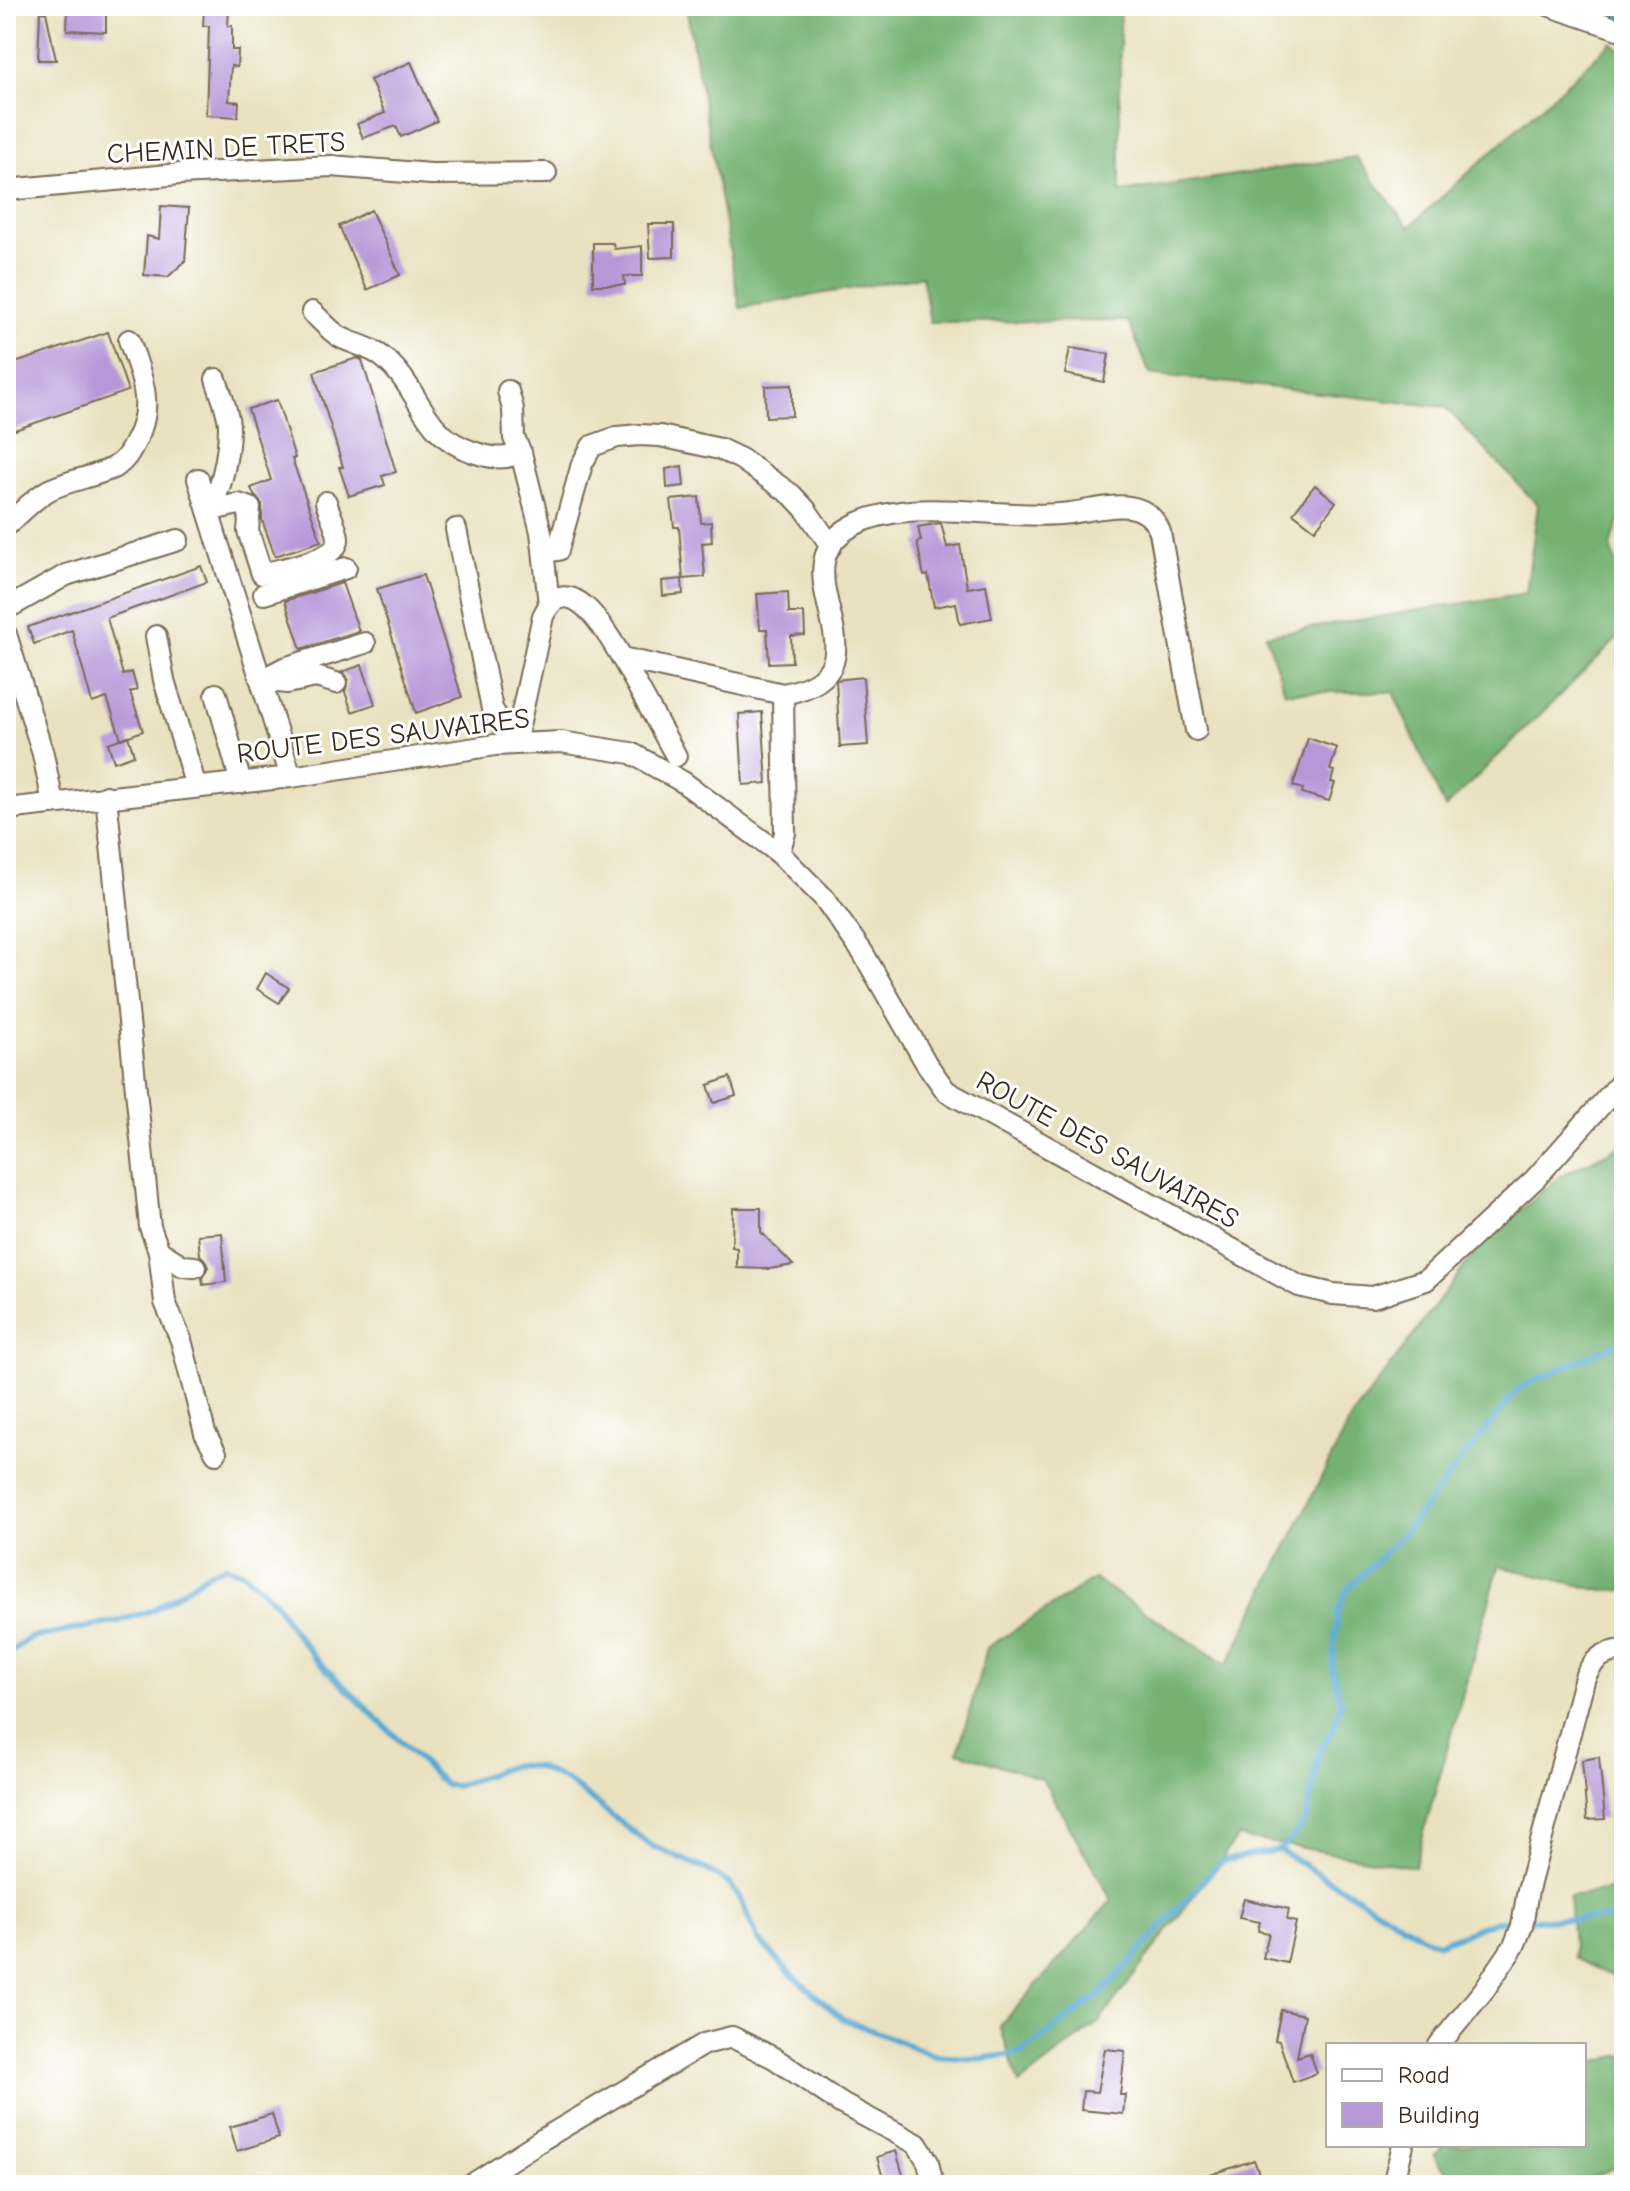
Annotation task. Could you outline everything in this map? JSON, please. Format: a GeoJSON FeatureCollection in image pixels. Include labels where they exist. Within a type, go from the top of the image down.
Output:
{"type":"FeatureCollection","features":[{"type":"Feature","properties":{"kind":"street"},"geometry":{"type":"LineString","coordinates":[[1550,6],[1624,31]]}},
{"type":"Feature","properties":{"kind":"street","name":"CHEMIN DE TRETS"},"geometry":{"type":"LineString","coordinates":[[6,190],[191,173],[331,166],[431,174],[546,173]]}},
{"type":"Feature","properties":{"kind":"street"},"geometry":{"type":"LineString","coordinates":[[312,312],[342,338],[384,357],[395,368],[428,419],[441,435],[456,446],[497,458],[521,453]]}},
{"type":"Feature","properties":{"kind":"street"},"geometry":{"type":"LineString","coordinates":[[6,526],[36,498],[51,489],[115,467],[128,457],[139,435],[148,403],[129,340]]}},
{"type":"Feature","properties":{"kind":"street"},"geometry":{"type":"LineString","coordinates":[[208,511],[216,500],[220,486],[230,425],[216,379]]}},
{"type":"Feature","properties":{"kind":"street"},"geometry":{"type":"LineString","coordinates":[[508,391],[513,409],[514,438],[521,453],[545,551],[549,604],[543,616],[515,744]]}},
{"type":"Feature","properties":{"kind":"street"},"geometry":{"type":"LineString","coordinates":[[545,551],[558,550],[582,464],[592,446],[617,437],[639,435],[660,436],[720,449],[741,459],[792,495],[831,546]]}},
{"type":"Feature","properties":{"kind":"street"},"geometry":{"type":"LineString","coordinates":[[198,479],[291,777]]}},
{"type":"Feature","properties":{"kind":"street"},"geometry":{"type":"LineString","coordinates":[[264,593],[337,548],[338,539],[326,502]]}},
{"type":"Feature","properties":{"kind":"street"},"geometry":{"type":"LineString","coordinates":[[208,511],[238,504],[250,508],[248,531],[264,593]]}},
{"type":"Feature","properties":{"kind":"street"},"geometry":{"type":"LineString","coordinates":[[622,658],[783,694],[796,692],[817,681],[831,668],[836,655],[837,642],[822,561],[842,533],[858,523],[882,515],[970,510],[1042,516],[1132,506],[1146,511],[1155,519],[1160,532],[1196,730]]}},
{"type":"Feature","properties":{"kind":"street"},"geometry":{"type":"LineString","coordinates":[[456,529],[492,709],[515,744]]}},
{"type":"Feature","properties":{"kind":"street"},"geometry":{"type":"LineString","coordinates":[[6,609],[66,575],[178,540]]}},
{"type":"Feature","properties":{"kind":"street"},"geometry":{"type":"LineString","coordinates":[[264,593],[346,568]]}},
{"type":"Feature","properties":{"kind":"street"},"geometry":{"type":"LineString","coordinates":[[549,604],[559,598],[571,599],[585,605],[600,622],[676,756]]}},
{"type":"Feature","properties":{"kind":"street"},"geometry":{"type":"LineString","coordinates":[[6,634],[11,666],[43,754],[53,803]]}},
{"type":"Feature","properties":{"kind":"street"},"geometry":{"type":"LineString","coordinates":[[156,636],[164,680],[196,787]]}},
{"type":"Feature","properties":{"kind":"street"},"geometry":{"type":"LineString","coordinates":[[261,680],[284,668],[365,643]]}},
{"type":"Feature","properties":{"kind":"street"},"geometry":{"type":"LineString","coordinates":[[261,680],[287,683],[316,677],[336,683]]}},
{"type":"Feature","properties":{"kind":"street"},"geometry":{"type":"LineString","coordinates":[[216,694],[241,783]]}},
{"type":"Feature","properties":{"kind":"street"},"geometry":{"type":"LineString","coordinates":[[779,853],[785,833],[783,694]]}},
{"type":"Feature","properties":{"kind":"street","name":"ROUTE DES SAUVAIRES"},"geometry":{"type":"LineString","coordinates":[[6,809],[291,777],[515,744],[561,742],[631,753],[683,782],[779,853],[824,898],[856,942],[926,1063],[946,1091],[1299,1286],[1333,1294],[1373,1297],[1426,1280],[1535,1179],[1624,1079]]}},
{"type":"Feature","properties":{"kind":"street"},"geometry":{"type":"LineString","coordinates":[[106,796],[150,1227],[159,1251],[165,1302],[181,1340],[205,1433],[216,1453]]}},
{"type":"Feature","properties":{"kind":"street"},"geometry":{"type":"LineString","coordinates":[[159,1251],[183,1266],[195,1267]]}},
{"type":"Feature","properties":{"kind":"street"},"geometry":{"type":"LineString","coordinates":[[1441,2043],[1484,1990],[1514,1946],[1522,1926],[1528,1890],[1585,1677],[1592,1661],[1607,1652],[1624,1650]]}},
{"type":"Feature","properties":{"kind":"street"},"geometry":{"type":"LineString","coordinates":[[471,2185],[704,2044],[732,2037],[774,2058],[842,2104],[917,2144],[928,2162],[933,2185]]}},
{"type":"Feature","properties":{"kind":"street"},"geometry":{"type":"LineString","coordinates":[[1393,2185],[1402,2147]]}},
{"type":"Feature","properties":{"kind":"green space"},"geometry":{"type":"Polygon","coordinates":[[[686,6],[1120,6],[1120,192],[1356,157],[1409,227],[1612,42],[1624,53],[1624,509],[1610,546],[1624,587],[1624,632],[1445,808],[1393,692],[1285,692],[1266,635],[1526,593],[1538,505],[1445,407],[1150,374],[1128,321],[930,322],[922,276],[740,308],[686,6]]]}},
{"type":"Feature","properties":{"kind":"green space"},"geometry":{"type":"Polygon","coordinates":[[[1624,1144],[1624,1590],[1603,1591],[1499,1566],[1414,1867],[1238,1837],[1099,2022],[1019,2084],[1000,2026],[1112,1900],[1042,1779],[958,1752],[987,1648],[1094,1579],[1227,1665],[1352,1417],[1479,1247],[1560,1176],[1624,1144]]]}},
{"type":"Feature","properties":{"kind":"green space"},"geometry":{"type":"Polygon","coordinates":[[[1624,1888],[1624,1982],[1574,1958],[1569,1896],[1624,1888]]]}},
{"type":"Feature","properties":{"kind":"green space"},"geometry":{"type":"Polygon","coordinates":[[[1624,2055],[1624,2164],[1571,2185],[1455,2185],[1434,2156],[1442,2147],[1586,2147],[1586,2063],[1624,2055]]]}},
{"type":"Feature","properties":{"kind":"building"},"geometry":{"type":"Polygon","coordinates":[[[68,6],[106,8],[106,32],[67,30],[68,6]]]}},
{"type":"Feature","properties":{"kind":"building"},"geometry":{"type":"Polygon","coordinates":[[[204,9],[229,10],[232,50],[238,50],[237,67],[231,66],[229,101],[239,102],[238,117],[206,115],[209,26],[203,26],[204,9]]]}},
{"type":"Feature","properties":{"kind":"building"},"geometry":{"type":"Polygon","coordinates":[[[46,12],[56,60],[38,60],[40,13],[46,12]]]}},
{"type":"Feature","properties":{"kind":"building"},"geometry":{"type":"Polygon","coordinates":[[[411,62],[437,121],[401,137],[396,126],[363,138],[357,124],[385,113],[370,80],[411,62]]]}},
{"type":"Feature","properties":{"kind":"building"},"geometry":{"type":"Polygon","coordinates":[[[161,206],[189,208],[185,261],[168,277],[144,275],[147,236],[159,239],[161,206]]]}},
{"type":"Feature","properties":{"kind":"building"},"geometry":{"type":"Polygon","coordinates":[[[371,210],[400,275],[367,290],[339,226],[371,210]]]}},
{"type":"Feature","properties":{"kind":"building"},"geometry":{"type":"Polygon","coordinates":[[[648,224],[674,224],[674,257],[650,258],[648,224]]]}},
{"type":"Feature","properties":{"kind":"building"},"geometry":{"type":"Polygon","coordinates":[[[593,243],[613,243],[614,249],[642,246],[642,276],[624,276],[625,285],[593,285],[593,243]]]}},
{"type":"Feature","properties":{"kind":"building"},"geometry":{"type":"Polygon","coordinates":[[[108,332],[128,391],[6,433],[6,366],[108,332]]]}},
{"type":"Feature","properties":{"kind":"building"},"geometry":{"type":"Polygon","coordinates":[[[1070,348],[1109,354],[1104,382],[1065,374],[1070,348]]]}},
{"type":"Feature","properties":{"kind":"building"},"geometry":{"type":"Polygon","coordinates":[[[357,358],[362,360],[396,472],[382,476],[385,485],[349,496],[314,372],[357,358]]]}},
{"type":"Feature","properties":{"kind":"building"},"geometry":{"type":"Polygon","coordinates":[[[792,385],[792,416],[766,417],[765,386],[792,385]]]}},
{"type":"Feature","properties":{"kind":"building"},"geometry":{"type":"Polygon","coordinates":[[[277,400],[295,458],[292,459],[321,541],[275,556],[262,520],[262,504],[251,488],[271,480],[248,409],[277,400]]]}},
{"type":"Feature","properties":{"kind":"building"},"geometry":{"type":"Polygon","coordinates":[[[682,466],[684,486],[667,488],[666,469],[682,466]]]}},
{"type":"Feature","properties":{"kind":"building"},"geometry":{"type":"Polygon","coordinates":[[[1315,485],[1336,502],[1315,530],[1293,513],[1315,485]]]}},
{"type":"Feature","properties":{"kind":"building"},"geometry":{"type":"Polygon","coordinates":[[[699,497],[701,523],[711,522],[712,542],[702,543],[705,577],[683,579],[679,527],[674,527],[671,500],[699,497]]]}},
{"type":"Feature","properties":{"kind":"building"},"geometry":{"type":"Polygon","coordinates":[[[941,523],[947,547],[960,545],[967,588],[986,585],[992,618],[960,624],[956,603],[934,607],[917,542],[921,541],[918,527],[941,523]]]}},
{"type":"Feature","properties":{"kind":"building"},"geometry":{"type":"Polygon","coordinates":[[[201,566],[207,582],[107,618],[123,675],[132,672],[137,690],[130,692],[143,731],[121,739],[107,698],[92,703],[72,630],[34,644],[28,627],[201,566]]]}},
{"type":"Feature","properties":{"kind":"building"},"geometry":{"type":"Polygon","coordinates":[[[423,575],[462,697],[416,713],[377,589],[423,575]]]}},
{"type":"Feature","properties":{"kind":"building"},"geometry":{"type":"Polygon","coordinates":[[[682,579],[683,594],[663,596],[662,581],[682,579]]]}},
{"type":"Feature","properties":{"kind":"building"},"geometry":{"type":"Polygon","coordinates":[[[342,583],[359,631],[301,649],[285,601],[342,583]]]}},
{"type":"Feature","properties":{"kind":"building"},"geometry":{"type":"Polygon","coordinates":[[[788,592],[789,613],[804,613],[805,635],[791,636],[792,662],[769,663],[767,629],[760,629],[757,594],[788,592]]]}},
{"type":"Feature","properties":{"kind":"building"},"geometry":{"type":"Polygon","coordinates":[[[362,665],[375,704],[352,712],[345,692],[348,679],[342,672],[362,665]]]}},
{"type":"Feature","properties":{"kind":"building"},"geometry":{"type":"Polygon","coordinates":[[[863,677],[868,745],[840,747],[836,680],[863,677]]]}},
{"type":"Feature","properties":{"kind":"building"},"geometry":{"type":"Polygon","coordinates":[[[762,712],[767,783],[743,785],[739,714],[762,712]]]}},
{"type":"Feature","properties":{"kind":"building"},"geometry":{"type":"Polygon","coordinates":[[[128,736],[134,755],[114,762],[108,743],[128,736]]]}},
{"type":"Feature","properties":{"kind":"building"},"geometry":{"type":"Polygon","coordinates":[[[1308,738],[1337,748],[1330,770],[1334,771],[1331,782],[1335,783],[1329,801],[1302,793],[1303,789],[1293,786],[1308,738]]]}},
{"type":"Feature","properties":{"kind":"building"},"geometry":{"type":"Polygon","coordinates":[[[266,973],[289,988],[279,1003],[257,989],[266,973]]]}},
{"type":"Feature","properties":{"kind":"building"},"geometry":{"type":"Polygon","coordinates":[[[730,1077],[736,1096],[714,1103],[708,1085],[730,1077]]]}},
{"type":"Feature","properties":{"kind":"building"},"geometry":{"type":"Polygon","coordinates":[[[733,1208],[761,1208],[761,1232],[793,1265],[769,1269],[737,1268],[737,1248],[732,1247],[733,1208]]]}},
{"type":"Feature","properties":{"kind":"building"},"geometry":{"type":"Polygon","coordinates":[[[222,1233],[226,1282],[203,1285],[202,1278],[208,1267],[200,1255],[198,1235],[222,1233]]]}},
{"type":"Feature","properties":{"kind":"building"},"geometry":{"type":"Polygon","coordinates":[[[1599,1757],[1605,1819],[1587,1820],[1582,1760],[1599,1757]]]}},
{"type":"Feature","properties":{"kind":"building"},"geometry":{"type":"Polygon","coordinates":[[[1244,1899],[1289,1909],[1287,1920],[1296,1922],[1287,1963],[1263,1958],[1269,1933],[1258,1931],[1260,1922],[1239,1918],[1244,1899]]]}},
{"type":"Feature","properties":{"kind":"building"},"geometry":{"type":"Polygon","coordinates":[[[1281,2010],[1305,2015],[1297,2057],[1310,2053],[1317,2073],[1293,2082],[1279,2041],[1275,2040],[1281,2010]]]}},
{"type":"Feature","properties":{"kind":"building"},"geometry":{"type":"Polygon","coordinates":[[[1105,2049],[1125,2051],[1120,2095],[1125,2095],[1123,2114],[1081,2110],[1083,2091],[1097,2092],[1105,2049]]]}},
{"type":"Feature","properties":{"kind":"building"},"geometry":{"type":"Polygon","coordinates":[[[272,2114],[279,2138],[237,2151],[230,2127],[272,2114]]]}},
{"type":"Feature","properties":{"kind":"building"},"geometry":{"type":"Polygon","coordinates":[[[896,2151],[906,2185],[885,2185],[877,2157],[896,2151]]]}},
{"type":"Feature","properties":{"kind":"building"},"geometry":{"type":"Polygon","coordinates":[[[1254,2160],[1261,2179],[1244,2185],[1190,2185],[1190,2182],[1254,2160]]]}},
{"type":"Feature","properties":{"kind":"waterway"},"geometry":{"type":"LineString","coordinates":[[1609,6],[1624,8]]}},
{"type":"Feature","properties":{"kind":"waterway"},"geometry":{"type":"LineString","coordinates":[[1279,1850],[1307,1818],[1319,1753],[1333,1728],[1341,1704],[1332,1668],[1338,1612],[1347,1589],[1400,1538],[1519,1388],[1624,1340]]}},
{"type":"Feature","properties":{"kind":"waterway"},"geometry":{"type":"LineString","coordinates":[[6,1655],[30,1638],[119,1621],[153,1610],[209,1573],[226,1566],[245,1574],[274,1601],[315,1658],[445,1785],[456,1786],[514,1765],[537,1767],[566,1780],[650,1845],[707,1870],[730,1884],[741,1900],[758,1939],[791,1974],[843,2019],[936,2056],[978,2059],[1021,2053],[1101,1994],[1221,1861],[1279,1850],[1425,1938],[1439,1943],[1496,1921],[1508,1921]]}},
{"type":"Feature","properties":{"kind":"waterway"},"geometry":{"type":"LineString","coordinates":[[1529,1920],[1624,1918]]}}]}
